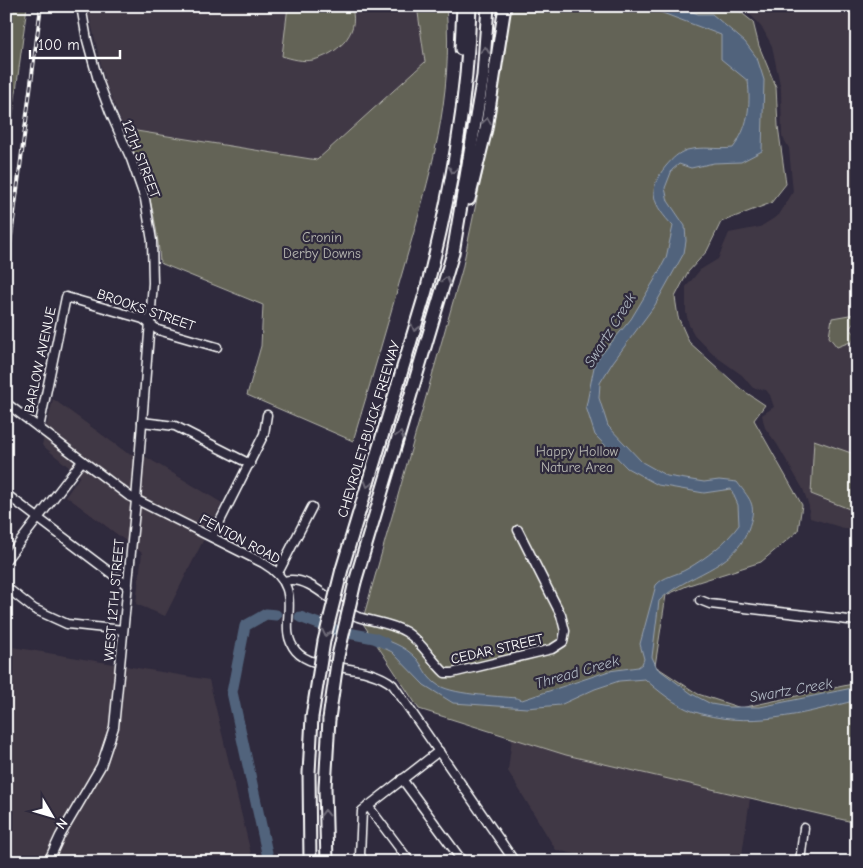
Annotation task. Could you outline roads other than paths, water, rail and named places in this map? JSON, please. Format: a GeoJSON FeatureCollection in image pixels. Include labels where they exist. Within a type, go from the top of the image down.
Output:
{"type":"FeatureCollection","features":[{"type":"Feature","properties":{"kind":"highway"},"geometry":{"type":"LineString","coordinates":[[461,122],[462,6]]}},
{"type":"Feature","properties":{"kind":"highway","name":"CHEVROLET-BUICK FREEWAY"},"geometry":{"type":"LineString","coordinates":[[309,860],[309,773],[312,716],[324,641],[342,569],[426,291],[447,204],[461,122],[470,6]]}},
{"type":"Feature","properties":{"kind":"highway"},"geometry":{"type":"LineString","coordinates":[[453,253],[483,76],[488,6]]}},
{"type":"Feature","properties":{"kind":"highway"},"geometry":{"type":"LineString","coordinates":[[327,862],[325,788],[329,719],[338,656],[355,582],[479,163],[505,6]]}},
{"type":"Feature","properties":{"kind":"street","name":"12TH STREET"},"geometry":{"type":"LineString","coordinates":[[82,6],[87,40],[98,80],[136,172],[148,212],[153,255],[150,324]]}},
{"type":"Feature","properties":{"kind":"street","name":"BROOKS STREET"},"geometry":{"type":"LineString","coordinates":[[66,297],[143,320],[158,330],[217,347]]}},
{"type":"Feature","properties":{"kind":"street","name":"BARLOW AVENUE"},"geometry":{"type":"LineString","coordinates":[[39,428],[66,297]]}},
{"type":"Feature","properties":{"kind":"street","name":"WEST 12TH STREET"},"geometry":{"type":"LineString","coordinates":[[48,862],[60,836],[98,772],[111,741],[118,698],[150,324]]}},
{"type":"Feature","properties":{"kind":"street","name":"FENTON ROAD"},"geometry":{"type":"LineString","coordinates":[[6,403],[136,500],[212,537],[278,573],[284,581],[288,595],[290,640],[298,654],[312,662],[364,671],[386,681],[399,692],[515,862]]}},
{"type":"Feature","properties":{"kind":"street"},"geometry":{"type":"LineString","coordinates":[[212,537],[264,434],[266,415]]}},
{"type":"Feature","properties":{"kind":"street"},"geometry":{"type":"LineString","coordinates":[[142,422],[175,426],[250,464]]}},
{"type":"Feature","properties":{"kind":"street"},"geometry":{"type":"LineString","coordinates":[[6,560],[82,461]]}},
{"type":"Feature","properties":{"kind":"street"},"geometry":{"type":"LineString","coordinates":[[6,494],[128,586]]}},
{"type":"Feature","properties":{"kind":"street"},"geometry":{"type":"LineString","coordinates":[[278,573],[312,508]]}},
{"type":"Feature","properties":{"kind":"street","name":"CEDAR STREET"},"geometry":{"type":"LineString","coordinates":[[284,581],[301,582],[357,616],[377,620],[405,632],[419,643],[445,673],[452,672],[552,649],[563,642],[565,631],[560,615],[518,530]]}},
{"type":"Feature","properties":{"kind":"street"},"geometry":{"type":"LineString","coordinates":[[6,587],[34,609],[67,624],[123,630]]}},
{"type":"Feature","properties":{"kind":"street"},"geometry":{"type":"LineString","coordinates":[[700,600],[710,604],[857,621]]}},
{"type":"Feature","properties":{"kind":"street"},"geometry":{"type":"LineString","coordinates":[[363,861],[361,813],[439,751]]}},
{"type":"Feature","properties":{"kind":"street"},"geometry":{"type":"LineString","coordinates":[[402,779],[463,862]]}},
{"type":"Feature","properties":{"kind":"street"},"geometry":{"type":"LineString","coordinates":[[368,806],[410,862]]}},
{"type":"Feature","properties":{"kind":"street"},"geometry":{"type":"LineString","coordinates":[[800,862],[804,828]]}},
{"type":"Feature","properties":{"kind":"water"},"geometry":{"type":"Polygon","coordinates":[[[644,6],[676,6],[698,14],[712,14],[745,42],[757,58],[764,80],[762,151],[741,162],[714,163],[691,168],[679,164],[672,170],[665,188],[668,201],[685,226],[686,241],[684,253],[655,305],[600,383],[599,398],[608,426],[642,462],[667,476],[704,482],[719,480],[737,482],[752,504],[751,522],[748,530],[732,554],[721,563],[670,592],[659,601],[652,657],[657,668],[692,694],[711,704],[728,707],[760,707],[857,687],[857,700],[796,715],[754,720],[733,719],[713,717],[686,709],[667,697],[645,679],[619,681],[595,689],[560,705],[527,708],[453,703],[424,685],[392,652],[376,644],[370,635],[389,641],[407,650],[417,659],[426,674],[442,687],[474,694],[522,700],[609,671],[638,667],[644,659],[640,644],[656,585],[687,569],[708,555],[722,544],[739,525],[738,505],[731,489],[704,493],[658,485],[627,468],[595,435],[586,407],[595,362],[631,319],[666,258],[673,226],[661,211],[654,197],[654,190],[660,175],[673,158],[687,150],[733,148],[742,133],[749,108],[748,81],[721,59],[721,35],[644,6]]]}},
{"type":"Feature","properties":{"kind":"waterway","name":"Thread Creek"},"geometry":{"type":"LineString","coordinates":[[269,862],[232,692],[245,626],[266,614],[276,615]]}},
{"type":"Feature","properties":{"kind":"waterway","name":"Thread Creek"},"geometry":{"type":"LineString","coordinates":[[300,617],[338,631],[374,638],[385,643]]}},
{"type":"Feature","properties":{"kind":"railway"},"geometry":{"type":"LineString","coordinates":[[6,275],[41,6]]}},
{"type":"Feature","properties":{"kind":"park label","name":"Cronin Derby Downs"},"geometry":{"type":"Point","coordinates":[322,246]}},
{"type":"Feature","properties":{"kind":"park label","name":"Happy Hollow Nature Area"},"geometry":{"type":"Point","coordinates":[577,460]}},
{"type":"Feature","properties":{"kind":"water label","name":"Swartz Creek"},"geometry":{"type":"Point","coordinates":[610,330]}},
{"type":"Feature","properties":{"kind":"water label","name":"Swartz Creek"},"geometry":{"type":"Point","coordinates":[791,690]}}]}
